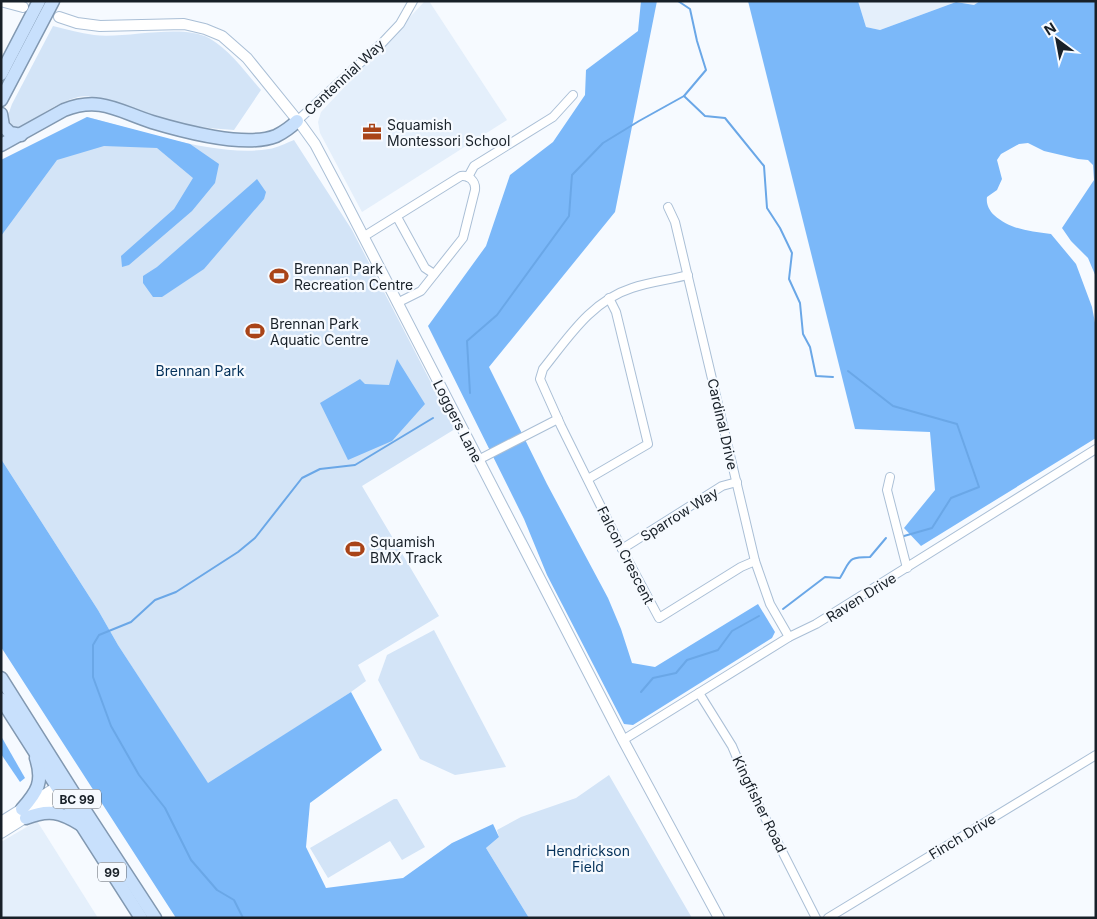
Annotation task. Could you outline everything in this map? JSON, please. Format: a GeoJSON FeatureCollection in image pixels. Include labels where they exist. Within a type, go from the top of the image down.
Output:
{"type":"FeatureCollection","features":[{"type":"Feature","properties":{"kind":"highway"},"geometry":{"type":"LineString","coordinates":[[1,74],[39,1]]}},
{"type":"Feature","properties":{"kind":"highway"},"geometry":{"type":"LineString","coordinates":[[21,135],[10,132],[3,126],[2,106],[53,1]]}},
{"type":"Feature","properties":{"kind":"highway"},"geometry":{"type":"LineString","coordinates":[[1,51],[22,34]]}},
{"type":"Feature","properties":{"kind":"highway"},"geometry":{"type":"LineString","coordinates":[[1,145],[74,105],[89,103],[100,104],[151,122],[192,133],[237,139],[252,140],[274,137],[298,121]]}},
{"type":"Feature","properties":{"kind":"highway","name":"BC 99"},"geometry":{"type":"LineString","coordinates":[[1,678],[64,788],[155,918]]}},
{"type":"Feature","properties":{"kind":"highway","name":"99"},"geometry":{"type":"LineString","coordinates":[[1,698],[31,744],[64,788],[82,826],[141,918]]}},
{"type":"Feature","properties":{"kind":"highway"},"geometry":{"type":"LineString","coordinates":[[31,744],[40,770],[39,783],[24,814],[51,812],[63,815],[82,826]]}},
{"type":"Feature","properties":{"kind":"street"},"geometry":{"type":"LineString","coordinates":[[2,1],[23,7]]}},
{"type":"Feature","properties":{"kind":"street","name":"Centennial Way"},"geometry":{"type":"LineString","coordinates":[[59,17],[77,23],[100,26],[171,24],[194,26],[213,32],[230,42],[247,58],[298,121],[383,42],[400,24],[413,1]]}},
{"type":"Feature","properties":{"kind":"street"},"geometry":{"type":"LineString","coordinates":[[468,177],[474,166],[553,117],[573,95]]}},
{"type":"Feature","properties":{"kind":"street","name":"Loggers Lane"},"geometry":{"type":"LineString","coordinates":[[298,121],[315,144],[623,740],[719,918]]}},
{"type":"Feature","properties":{"kind":"street"},"geometry":{"type":"LineString","coordinates":[[363,237],[461,176],[468,177],[474,182],[476,186],[464,235],[421,291],[397,303]]}},
{"type":"Feature","properties":{"kind":"street","name":"Cardinal Drive"},"geometry":{"type":"LineString","coordinates":[[668,207],[675,222],[688,275],[754,561],[770,604],[789,637]]}},
{"type":"Feature","properties":{"kind":"street"},"geometry":{"type":"LineString","coordinates":[[397,216],[424,268],[434,274]]}},
{"type":"Feature","properties":{"kind":"street"},"geometry":{"type":"LineString","coordinates":[[588,479],[648,444],[616,312],[609,298],[632,288],[688,275]]}},
{"type":"Feature","properties":{"kind":"street","name":"Falcon Crescent"},"geometry":{"type":"LineString","coordinates":[[609,298],[588,314],[543,370],[540,374],[541,385],[622,549],[659,618],[741,567],[754,561]]}},
{"type":"Feature","properties":{"kind":"street"},"geometry":{"type":"LineString","coordinates":[[478,460],[558,419]]}},
{"type":"Feature","properties":{"kind":"street","name":"Raven Drive"},"geometry":{"type":"LineString","coordinates":[[623,740],[789,637],[816,624],[1096,449]]}},
{"type":"Feature","properties":{"kind":"street"},"geometry":{"type":"LineString","coordinates":[[890,477],[887,490],[906,568]]}},
{"type":"Feature","properties":{"kind":"street","name":"Sparrow Way"},"geometry":{"type":"LineString","coordinates":[[622,549],[722,486],[737,482]]}},
{"type":"Feature","properties":{"kind":"street","name":"Kingfisher Road"},"geometry":{"type":"LineString","coordinates":[[699,693],[732,746],[816,918]]}},
{"type":"Feature","properties":{"kind":"street","name":"Finch Drive"},"geometry":{"type":"LineString","coordinates":[[828,918],[1096,755]]}},
{"type":"Feature","properties":{"kind":"street"},"geometry":{"type":"LineString","coordinates":[[1,833],[24,814],[64,788]]}},
{"type":"Feature","properties":{"kind":"street"},"geometry":{"type":"LineString","coordinates":[[1,822],[24,814]]}},
{"type":"Feature","properties":{"kind":"shaded area"},"geometry":{"type":"Polygon","coordinates":[[[425,1],[429,1],[507,120],[362,212],[320,133],[318,122],[321,112],[425,1]]]}},
{"type":"Feature","properties":{"kind":"shaded area"},"geometry":{"type":"Polygon","coordinates":[[[641,1],[657,1],[615,212],[489,367],[547,484],[608,598],[632,663],[655,667],[758,604],[775,632],[772,638],[633,725],[624,724],[547,575],[524,519],[428,326],[486,246],[510,175],[553,142],[585,95],[586,70],[638,31],[641,1]]]}},
{"type":"Feature","properties":{"kind":"shaded area"},"geometry":{"type":"Polygon","coordinates":[[[748,1],[858,1],[866,27],[880,30],[956,2],[974,5],[980,1],[1096,1],[1096,277],[1088,258],[1071,241],[1062,228],[1094,180],[1093,165],[1088,160],[1044,151],[1028,143],[1019,144],[1001,154],[997,160],[1002,179],[997,190],[987,197],[987,200],[988,207],[992,213],[1007,224],[1021,229],[1051,234],[1076,264],[1092,307],[1096,328],[1096,438],[921,546],[904,528],[935,490],[930,432],[855,429],[748,1]]]}},
{"type":"Feature","properties":{"kind":"shaded area"},"geometry":{"type":"Polygon","coordinates":[[[858,1],[980,1],[974,5],[956,2],[880,30],[866,27],[858,1]]]}},
{"type":"Feature","properties":{"kind":"shaded area"},"geometry":{"type":"Polygon","coordinates":[[[87,117],[190,144],[219,164],[215,183],[192,211],[129,265],[122,267],[121,256],[174,209],[193,178],[157,148],[104,146],[57,160],[1,236],[1,160],[87,117]]]}},
{"type":"Feature","properties":{"kind":"shaded area"},"geometry":{"type":"Polygon","coordinates":[[[257,179],[266,192],[264,199],[204,269],[162,297],[153,297],[143,283],[143,276],[157,267],[257,179]]]}},
{"type":"Feature","properties":{"kind":"shaded area"},"geometry":{"type":"Polygon","coordinates":[[[397,359],[425,404],[392,441],[348,460],[320,403],[360,379],[365,384],[389,385],[397,359]]]}},
{"type":"Feature","properties":{"kind":"shaded area"},"geometry":{"type":"Polygon","coordinates":[[[1,459],[98,610],[118,645],[208,783],[351,692],[382,750],[310,803],[306,847],[326,888],[403,878],[452,843],[493,824],[499,837],[486,848],[529,918],[176,918],[1,647],[1,459]]]}},
{"type":"Feature","properties":{"kind":"shaded area"},"geometry":{"type":"Polygon","coordinates":[[[1,736],[25,778],[20,782],[1,754],[1,736]]]}},
{"type":"Feature","properties":{"kind":"shaded area"},"geometry":{"type":"Polygon","coordinates":[[[37,821],[98,918],[1,918],[1,842],[37,821]]]}},
{"type":"Feature","properties":{"kind":"green space"},"geometry":{"type":"Polygon","coordinates":[[[53,26],[107,36],[169,32],[197,34],[209,38],[224,49],[261,90],[234,130],[205,128],[158,120],[106,101],[86,96],[62,103],[20,128],[13,126],[7,118],[12,104],[53,26]]]}},
{"type":"Feature","properties":{"kind":"green space","name":"Brennan Park"},"geometry":{"type":"Polygon","coordinates":[[[87,117],[178,141],[226,150],[249,151],[269,149],[294,140],[352,230],[455,429],[362,486],[439,616],[358,665],[366,681],[351,692],[208,784],[1,459],[1,160],[87,117]]]}},
{"type":"Feature","properties":{"kind":"green space"},"geometry":{"type":"Polygon","coordinates":[[[434,630],[506,767],[455,775],[420,759],[378,680],[387,655],[434,630]]]}},
{"type":"Feature","properties":{"kind":"green space","name":"Hendrickson Field"},"geometry":{"type":"Polygon","coordinates":[[[609,775],[692,918],[529,918],[486,848],[499,837],[497,830],[521,817],[576,798],[609,775]]]}},
{"type":"Feature","properties":{"kind":"green space"},"geometry":{"type":"Polygon","coordinates":[[[397,799],[425,847],[402,860],[390,841],[328,878],[310,848],[397,799]]]}},
{"type":"Feature","properties":{"kind":"waterway"},"geometry":{"type":"LineString","coordinates":[[470,393],[467,341],[497,315],[569,216],[572,175],[603,143],[684,96],[706,70],[690,9],[678,1]]}},
{"type":"Feature","properties":{"kind":"waterway"},"geometry":{"type":"LineString","coordinates":[[684,96],[705,116],[725,118],[764,166],[767,208],[780,228],[792,253],[789,279],[800,303],[803,334],[810,347],[816,376],[833,377]]}},
{"type":"Feature","properties":{"kind":"waterway"},"geometry":{"type":"LineString","coordinates":[[848,371],[893,406],[957,424],[979,487],[951,498],[932,528],[904,536]]}},
{"type":"Feature","properties":{"kind":"waterway"},"geometry":{"type":"LineString","coordinates":[[243,918],[234,900],[217,890],[191,860],[165,808],[139,775],[111,726],[93,677],[93,645],[99,635],[131,622],[155,600],[176,592],[238,552],[255,538],[302,478],[320,469],[355,465],[433,418]]}},
{"type":"Feature","properties":{"kind":"waterway"},"geometry":{"type":"LineString","coordinates":[[783,609],[825,577],[840,578],[850,561],[857,558],[870,557],[886,538]]}},
{"type":"Feature","properties":{"kind":"waterway"},"geometry":{"type":"LineString","coordinates":[[641,692],[653,678],[676,673],[687,660],[718,650],[732,631],[759,616]]}},
{"type":"Feature","properties":{"kind":"place","name":"Squamish Montessori School"},"geometry":{"type":"Point","coordinates":[372,132]}},
{"type":"Feature","properties":{"kind":"place","name":"Brennan Park Recreation Centre"},"geometry":{"type":"Point","coordinates":[279,276]}},
{"type":"Feature","properties":{"kind":"place","name":"Brennan Park Aquatic Centre"},"geometry":{"type":"Point","coordinates":[255,331]}},
{"type":"Feature","properties":{"kind":"place","name":"Squamish BMX Track"},"geometry":{"type":"Point","coordinates":[355,549]}}]}
